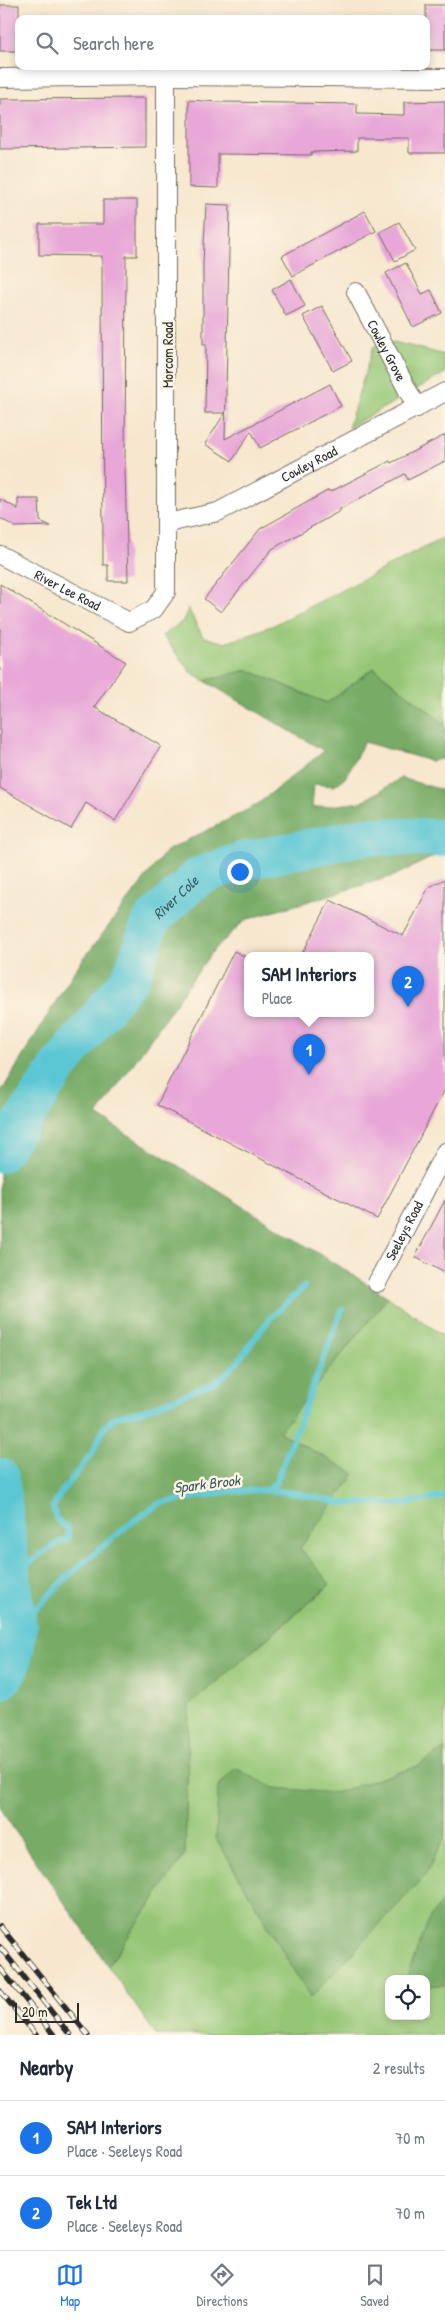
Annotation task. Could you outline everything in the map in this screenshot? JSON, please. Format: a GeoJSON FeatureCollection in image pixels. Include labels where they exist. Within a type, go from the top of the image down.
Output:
{"type":"FeatureCollection","features":[{"type":"Feature","properties":{"kind":"street"},"geometry":{"type":"LineString","coordinates":[[0,78],[166,76],[445,78]]}},
{"type":"Feature","properties":{"kind":"street","name":"Morcom Road"},"geometry":{"type":"LineString","coordinates":[[136,620],[154,609],[166,592],[166,76]]}},
{"type":"Feature","properties":{"kind":"street","name":"Cowley Grove"},"geometry":{"type":"LineString","coordinates":[[356,292],[417,408]]}},
{"type":"Feature","properties":{"kind":"street","name":"Cowley Road"},"geometry":{"type":"LineString","coordinates":[[167,523],[218,512],[445,392]]}},
{"type":"Feature","properties":{"kind":"street","name":"River Lee Road"},"geometry":{"type":"LineString","coordinates":[[0,555],[129,622],[136,620]]}},
{"type":"Feature","properties":{"kind":"street","name":"Seeleys Road"},"geometry":{"type":"LineString","coordinates":[[377,1283],[445,1152]]}},
{"type":"Feature","properties":{"kind":"green space"},"geometry":{"type":"Polygon","coordinates":[[[394,342],[445,355],[445,373],[348,428],[373,347],[394,342]]]}},
{"type":"Feature","properties":{"kind":"green space"},"geometry":{"type":"Polygon","coordinates":[[[445,537],[445,724],[374,668],[327,703],[248,670],[205,681],[191,672],[162,636],[183,621],[188,608],[203,637],[225,643],[274,625],[445,537]]]}},
{"type":"Feature","properties":{"kind":"green space"},"geometry":{"type":"Polygon","coordinates":[[[374,668],[445,724],[445,758],[431,761],[364,742],[345,778],[334,786],[314,784],[312,808],[362,802],[401,778],[439,789],[445,788],[445,849],[435,856],[394,876],[245,920],[212,952],[97,1115],[388,1297],[279,1432],[355,1474],[300,1548],[330,1584],[189,1705],[185,1854],[108,1966],[0,1809],[0,1094],[75,970],[166,851],[255,806],[324,751],[205,681],[248,670],[327,703],[374,668]]]}},
{"type":"Feature","properties":{"kind":"green space"},"geometry":{"type":"Polygon","coordinates":[[[388,1297],[445,1337],[445,2035],[156,2035],[108,1966],[185,1854],[189,1705],[330,1585],[300,1548],[278,1432],[388,1297]]]}},
{"type":"Feature","properties":{"kind":"green space"},"geometry":{"type":"Polygon","coordinates":[[[445,1748],[445,1835],[425,1876],[310,1998],[216,1838],[218,1787],[235,1768],[274,1788],[335,1793],[418,1766],[445,1748]]]}},
{"type":"Feature","properties":{"kind":"green space"},"geometry":{"type":"Polygon","coordinates":[[[445,1898],[445,1985],[430,1986],[430,1975],[408,1975],[430,1917],[445,1898]]]}},
{"type":"Feature","properties":{"kind":"building"},"geometry":{"type":"Polygon","coordinates":[[[0,5],[19,5],[19,15],[15,15],[15,51],[0,51],[0,5]]]}},
{"type":"Feature","properties":{"kind":"building"},"geometry":{"type":"Polygon","coordinates":[[[426,5],[445,5],[445,50],[430,50],[430,15],[426,15],[426,5]]]}},
{"type":"Feature","properties":{"kind":"building"},"geometry":{"type":"Polygon","coordinates":[[[145,98],[145,147],[0,149],[0,99],[145,98]]]}},
{"type":"Feature","properties":{"kind":"building"},"geometry":{"type":"Polygon","coordinates":[[[189,100],[357,104],[357,114],[404,115],[404,102],[445,101],[445,153],[409,153],[409,138],[357,138],[357,151],[311,152],[311,155],[218,154],[218,188],[189,187],[189,100]]]}},
{"type":"Feature","properties":{"kind":"building"},"geometry":{"type":"Polygon","coordinates":[[[103,200],[137,200],[137,256],[126,256],[125,470],[128,581],[108,581],[108,565],[103,565],[102,256],[39,255],[39,224],[103,224],[103,200]]]}},
{"type":"Feature","properties":{"kind":"building"},"geometry":{"type":"Polygon","coordinates":[[[206,204],[230,205],[225,439],[330,384],[341,406],[260,448],[251,431],[232,461],[205,444],[225,413],[205,413],[206,344],[203,344],[203,264],[206,204]]]}},
{"type":"Feature","properties":{"kind":"building"},"geometry":{"type":"Polygon","coordinates":[[[365,211],[376,231],[293,276],[282,256],[365,211]]]}},
{"type":"Feature","properties":{"kind":"building"},"geometry":{"type":"Polygon","coordinates":[[[399,222],[415,250],[395,261],[380,232],[399,222]]]}},
{"type":"Feature","properties":{"kind":"building"},"geometry":{"type":"Polygon","coordinates":[[[406,263],[422,294],[431,290],[442,313],[413,327],[386,273],[406,263]]]}},
{"type":"Feature","properties":{"kind":"building"},"geometry":{"type":"Polygon","coordinates":[[[291,279],[305,306],[286,316],[272,290],[291,279]]]}},
{"type":"Feature","properties":{"kind":"building"},"geometry":{"type":"Polygon","coordinates":[[[322,306],[352,361],[333,371],[303,316],[322,306]]]}},
{"type":"Feature","properties":{"kind":"building"},"geometry":{"type":"Polygon","coordinates":[[[445,435],[445,461],[408,480],[405,474],[272,549],[221,612],[204,599],[260,529],[329,490],[330,492],[445,435]]]}},
{"type":"Feature","properties":{"kind":"building"},"geometry":{"type":"Polygon","coordinates":[[[0,499],[18,509],[18,499],[39,499],[40,521],[51,526],[15,527],[0,518],[0,499]]]}},
{"type":"Feature","properties":{"kind":"building"},"geometry":{"type":"Polygon","coordinates":[[[0,584],[126,662],[94,707],[161,746],[115,821],[86,803],[71,829],[0,788],[0,584]]]}},
{"type":"Feature","properties":{"kind":"building"},"geometry":{"type":"Polygon","coordinates":[[[445,879],[445,1089],[377,1219],[157,1105],[234,951],[244,956],[244,1017],[374,1017],[374,952],[303,952],[330,900],[403,936],[429,887],[445,879]]]}},
{"type":"Feature","properties":{"kind":"building"},"geometry":{"type":"Polygon","coordinates":[[[445,1200],[445,1273],[415,1257],[445,1200]]]}},
{"type":"Feature","properties":{"kind":"waterway","name":"River Cole"},"geometry":{"type":"LineString","coordinates":[[0,1154],[61,1064],[131,977],[151,921],[199,876],[242,861],[368,836],[445,838]]}},
{"type":"Feature","properties":{"kind":"waterway"},"geometry":{"type":"LineString","coordinates":[[13,1581],[38,1556],[68,1538],[68,1529],[56,1519],[53,1507],[62,1491],[93,1452],[105,1426],[117,1416],[142,1411],[215,1383],[235,1365],[270,1318],[304,1287]]}},
{"type":"Feature","properties":{"kind":"waterway"},"geometry":{"type":"LineString","coordinates":[[268,1490],[276,1482],[342,1310]]}},
{"type":"Feature","properties":{"kind":"waterway","name":"River Cole"},"geometry":{"type":"LineString","coordinates":[[0,1477],[18,1627],[11,1665],[0,1681]]}},
{"type":"Feature","properties":{"kind":"waterway","name":"Spark Brook"},"geometry":{"type":"LineString","coordinates":[[18,1627],[68,1576],[128,1525],[160,1503],[231,1491],[268,1490],[295,1493],[341,1503],[401,1504],[445,1496]]}},
{"type":"Feature","properties":{"kind":"railway"},"geometry":{"type":"LineString","coordinates":[[0,1926],[88,2035]]}},
{"type":"Feature","properties":{"kind":"railway"},"geometry":{"type":"LineString","coordinates":[[0,1947],[70,2035]]}},
{"type":"Feature","properties":{"kind":"railway"},"geometry":{"type":"LineString","coordinates":[[0,1968],[54,2035]]}},
{"type":"Feature","properties":{"kind":"railway"},"geometry":{"type":"LineString","coordinates":[[0,1991],[36,2035]]}},
{"type":"Feature","properties":{"kind":"place","name":"Tek Ltd"},"geometry":{"type":"Point","coordinates":[408,1007]}},
{"type":"Feature","properties":{"kind":"place","name":"SAM Interiors"},"geometry":{"type":"Point","coordinates":[309,1075]}}]}
